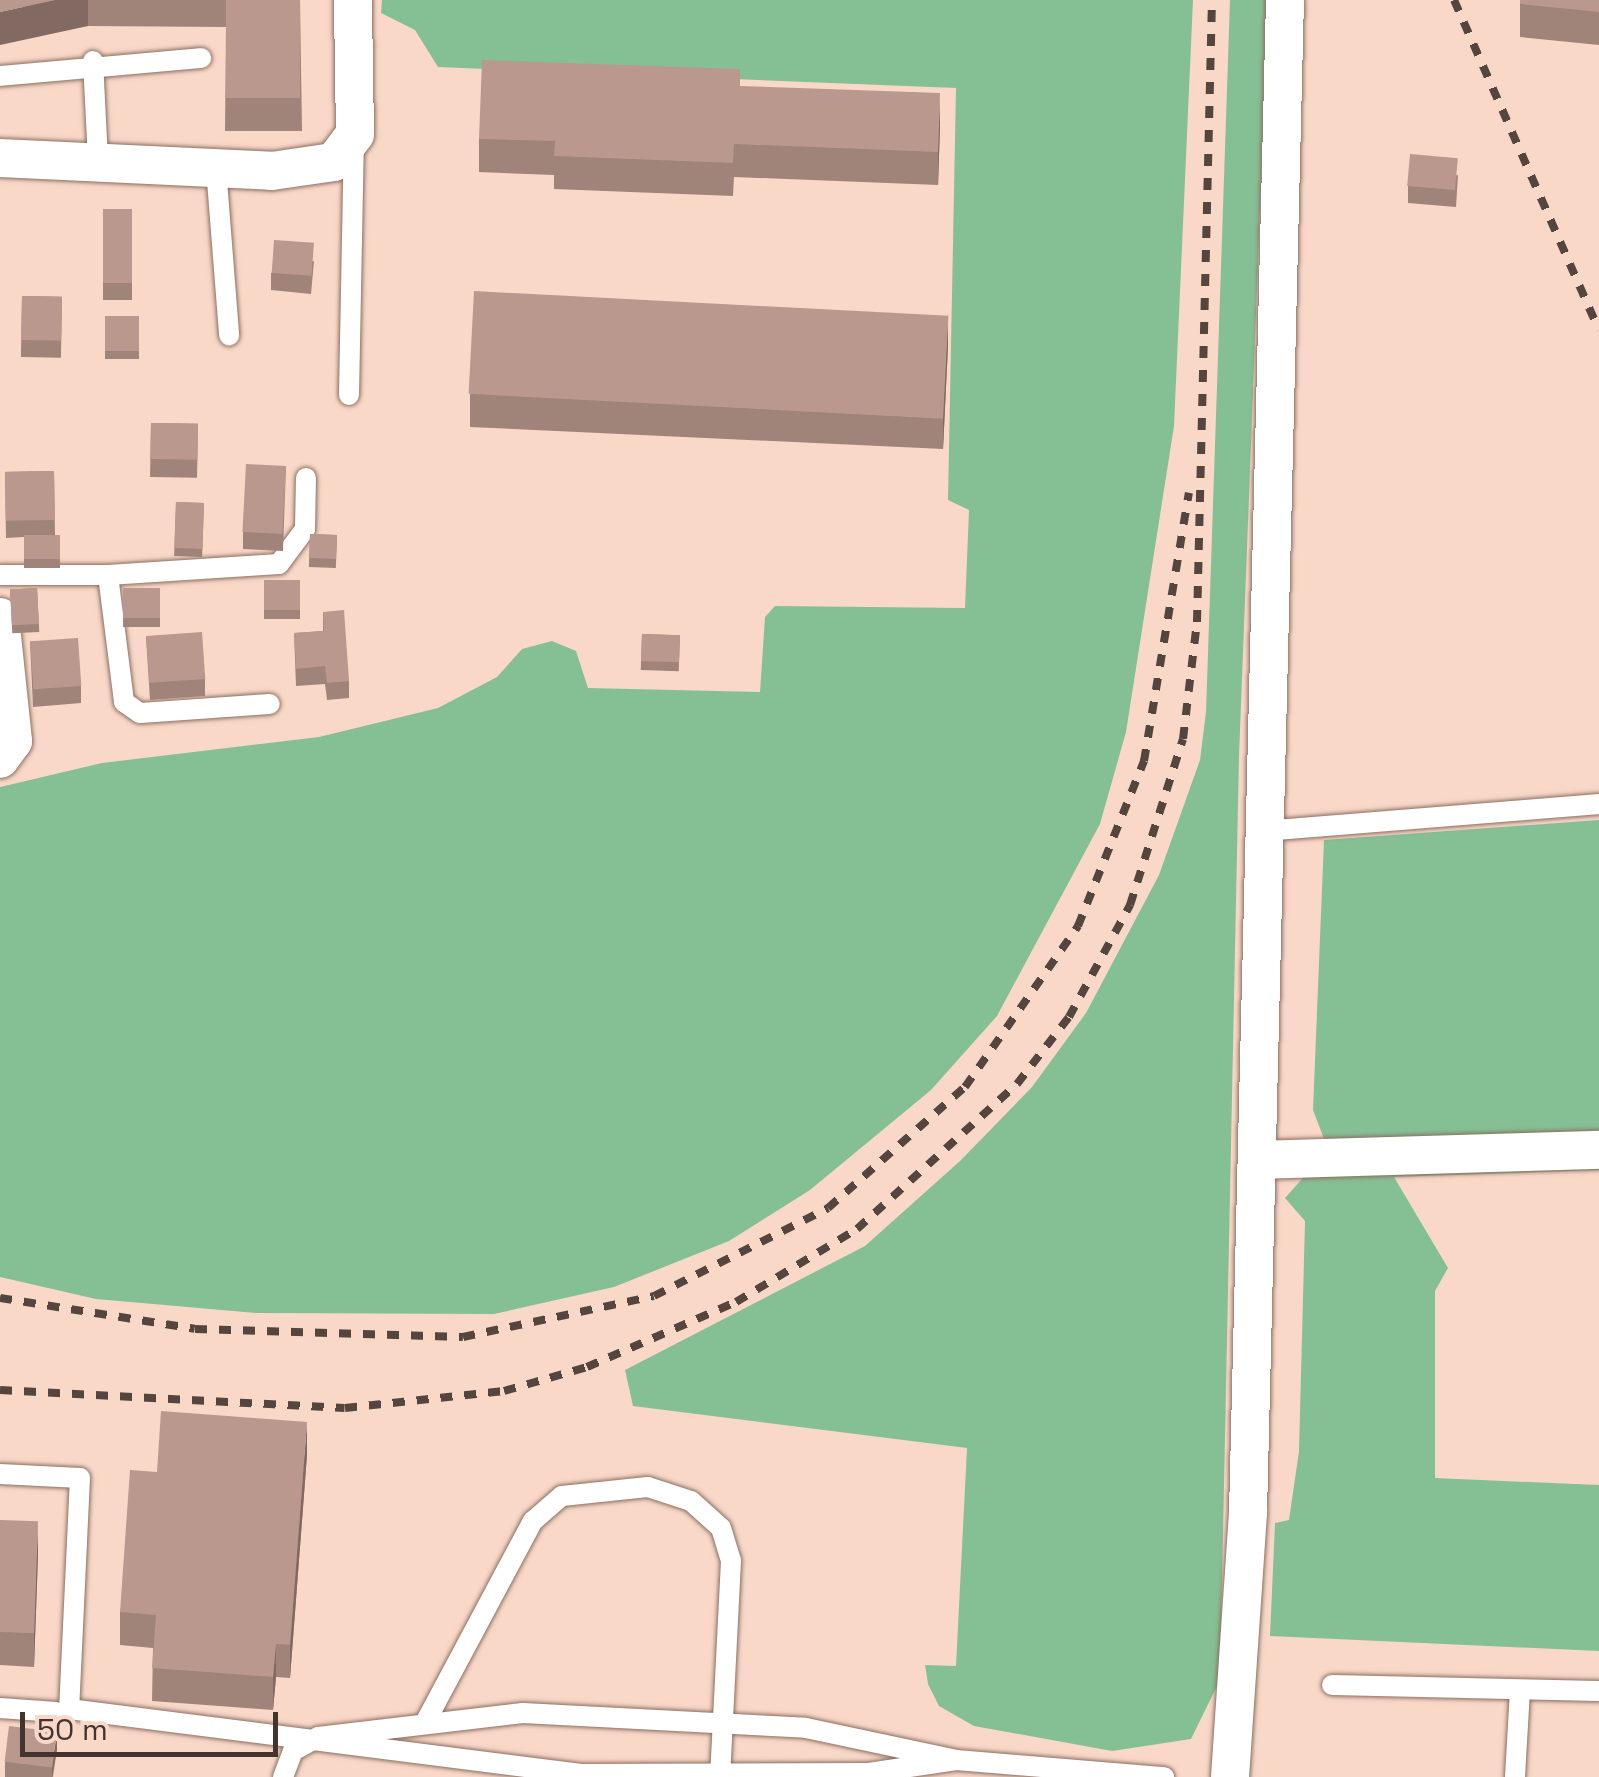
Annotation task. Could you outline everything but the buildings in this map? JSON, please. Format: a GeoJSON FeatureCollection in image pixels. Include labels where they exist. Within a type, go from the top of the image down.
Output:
{"type":"FeatureCollection","features":[{"type":"Feature","properties":{"kind":"street"},"geometry":{"type":"LineString","coordinates":[[0,158],[98,159],[216,168],[308,169],[334,162],[354,134],[353,0]]}},
{"type":"Feature","properties":{"kind":"street"},"geometry":{"type":"LineString","coordinates":[[1230,1777],[1258,1160],[1285,0]]}},
{"type":"Feature","properties":{"kind":"street"},"geometry":{"type":"LineString","coordinates":[[0,618],[13,730],[0,759]]}},
{"type":"Feature","properties":{"kind":"street"},"geometry":{"type":"LineString","coordinates":[[1258,1160],[1599,1150]]}},
{"type":"Feature","properties":{"kind":"lane"},"geometry":{"type":"LineString","coordinates":[[0,76],[93,60],[202,58]]}},
{"type":"Feature","properties":{"kind":"lane"},"geometry":{"type":"LineString","coordinates":[[93,60],[98,159]]}},
{"type":"Feature","properties":{"kind":"lane"},"geometry":{"type":"LineString","coordinates":[[349,396],[354,134]]}},
{"type":"Feature","properties":{"kind":"lane"},"geometry":{"type":"LineString","coordinates":[[216,168],[229,334]]}},
{"type":"Feature","properties":{"kind":"lane"},"geometry":{"type":"LineString","coordinates":[[0,575],[108,575],[279,564],[305,529],[306,478]]}},
{"type":"Feature","properties":{"kind":"lane"},"geometry":{"type":"LineString","coordinates":[[108,575],[124,702],[140,712],[270,704]]}},
{"type":"Feature","properties":{"kind":"lane"},"geometry":{"type":"LineString","coordinates":[[1264,831],[1599,804]]}},
{"type":"Feature","properties":{"kind":"lane"},"geometry":{"type":"LineString","coordinates":[[0,1474],[80,1478],[69,1709],[318,1737],[581,1774],[869,1773],[956,1760]]}},
{"type":"Feature","properties":{"kind":"lane"},"geometry":{"type":"LineString","coordinates":[[426,1721],[533,1520],[562,1496],[648,1486],[691,1502],[721,1528],[731,1561],[720,1773]]}},
{"type":"Feature","properties":{"kind":"lane"},"geometry":{"type":"LineString","coordinates":[[1332,1685],[1599,1691]]}},
{"type":"Feature","properties":{"kind":"lane"},"geometry":{"type":"LineString","coordinates":[[1516,1777],[1520,1691]]}},
{"type":"Feature","properties":{"kind":"lane"},"geometry":{"type":"LineString","coordinates":[[0,1708],[56,1712]]}},
{"type":"Feature","properties":{"kind":"lane"},"geometry":{"type":"LineString","coordinates":[[282,1777],[294,1751],[318,1737],[523,1712],[806,1728],[956,1760],[1164,1777]]}},
{"type":"Feature","properties":{"kind":"green space"},"geometry":{"type":"Polygon","coordinates":[[[382,0],[1193,0],[1174,426],[1126,732],[1100,824],[997,1016],[931,1090],[810,1190],[729,1241],[614,1287],[494,1314],[257,1313],[96,1299],[0,1277],[0,787],[102,763],[319,737],[438,708],[497,677],[522,649],[552,641],[576,651],[588,688],[760,692],[765,617],[775,606],[965,608],[969,510],[948,500],[956,88],[438,67],[415,30],[381,13],[382,0]]]}},
{"type":"Feature","properties":{"kind":"green space"},"geometry":{"type":"Polygon","coordinates":[[[1230,0],[1268,0],[1239,757],[1220,1680],[1191,1739],[1112,1751],[974,1726],[939,1706],[928,1684],[925,1665],[956,1666],[967,1448],[633,1406],[625,1370],[865,1246],[960,1161],[1032,1087],[1086,1013],[1159,875],[1200,760],[1206,712],[1230,0]]]}},
{"type":"Feature","properties":{"kind":"green space"},"geometry":{"type":"Polygon","coordinates":[[[1599,820],[1599,1170],[1394,1177],[1448,1268],[1435,1291],[1435,1478],[1599,1485],[1599,1651],[1270,1636],[1275,1523],[1289,1520],[1299,1451],[1305,1221],[1285,1198],[1310,1170],[1334,1165],[1313,1110],[1324,840],[1599,820]]]}},
{"type":"Feature","properties":{"kind":"railway"},"geometry":{"type":"LineString","coordinates":[[0,1390],[345,1408],[504,1391],[587,1367],[736,1302],[857,1229],[1017,1084],[1069,1017],[1130,905],[1183,739],[1197,622],[1212,0]]}},
{"type":"Feature","properties":{"kind":"railway"},"geometry":{"type":"LineString","coordinates":[[1454,0],[1599,330]]}},
{"type":"Feature","properties":{"kind":"railway"},"geometry":{"type":"LineString","coordinates":[[0,1298],[195,1329],[463,1337],[654,1296],[828,1208],[965,1087],[1078,926],[1144,761],[1189,493]]}}]}
